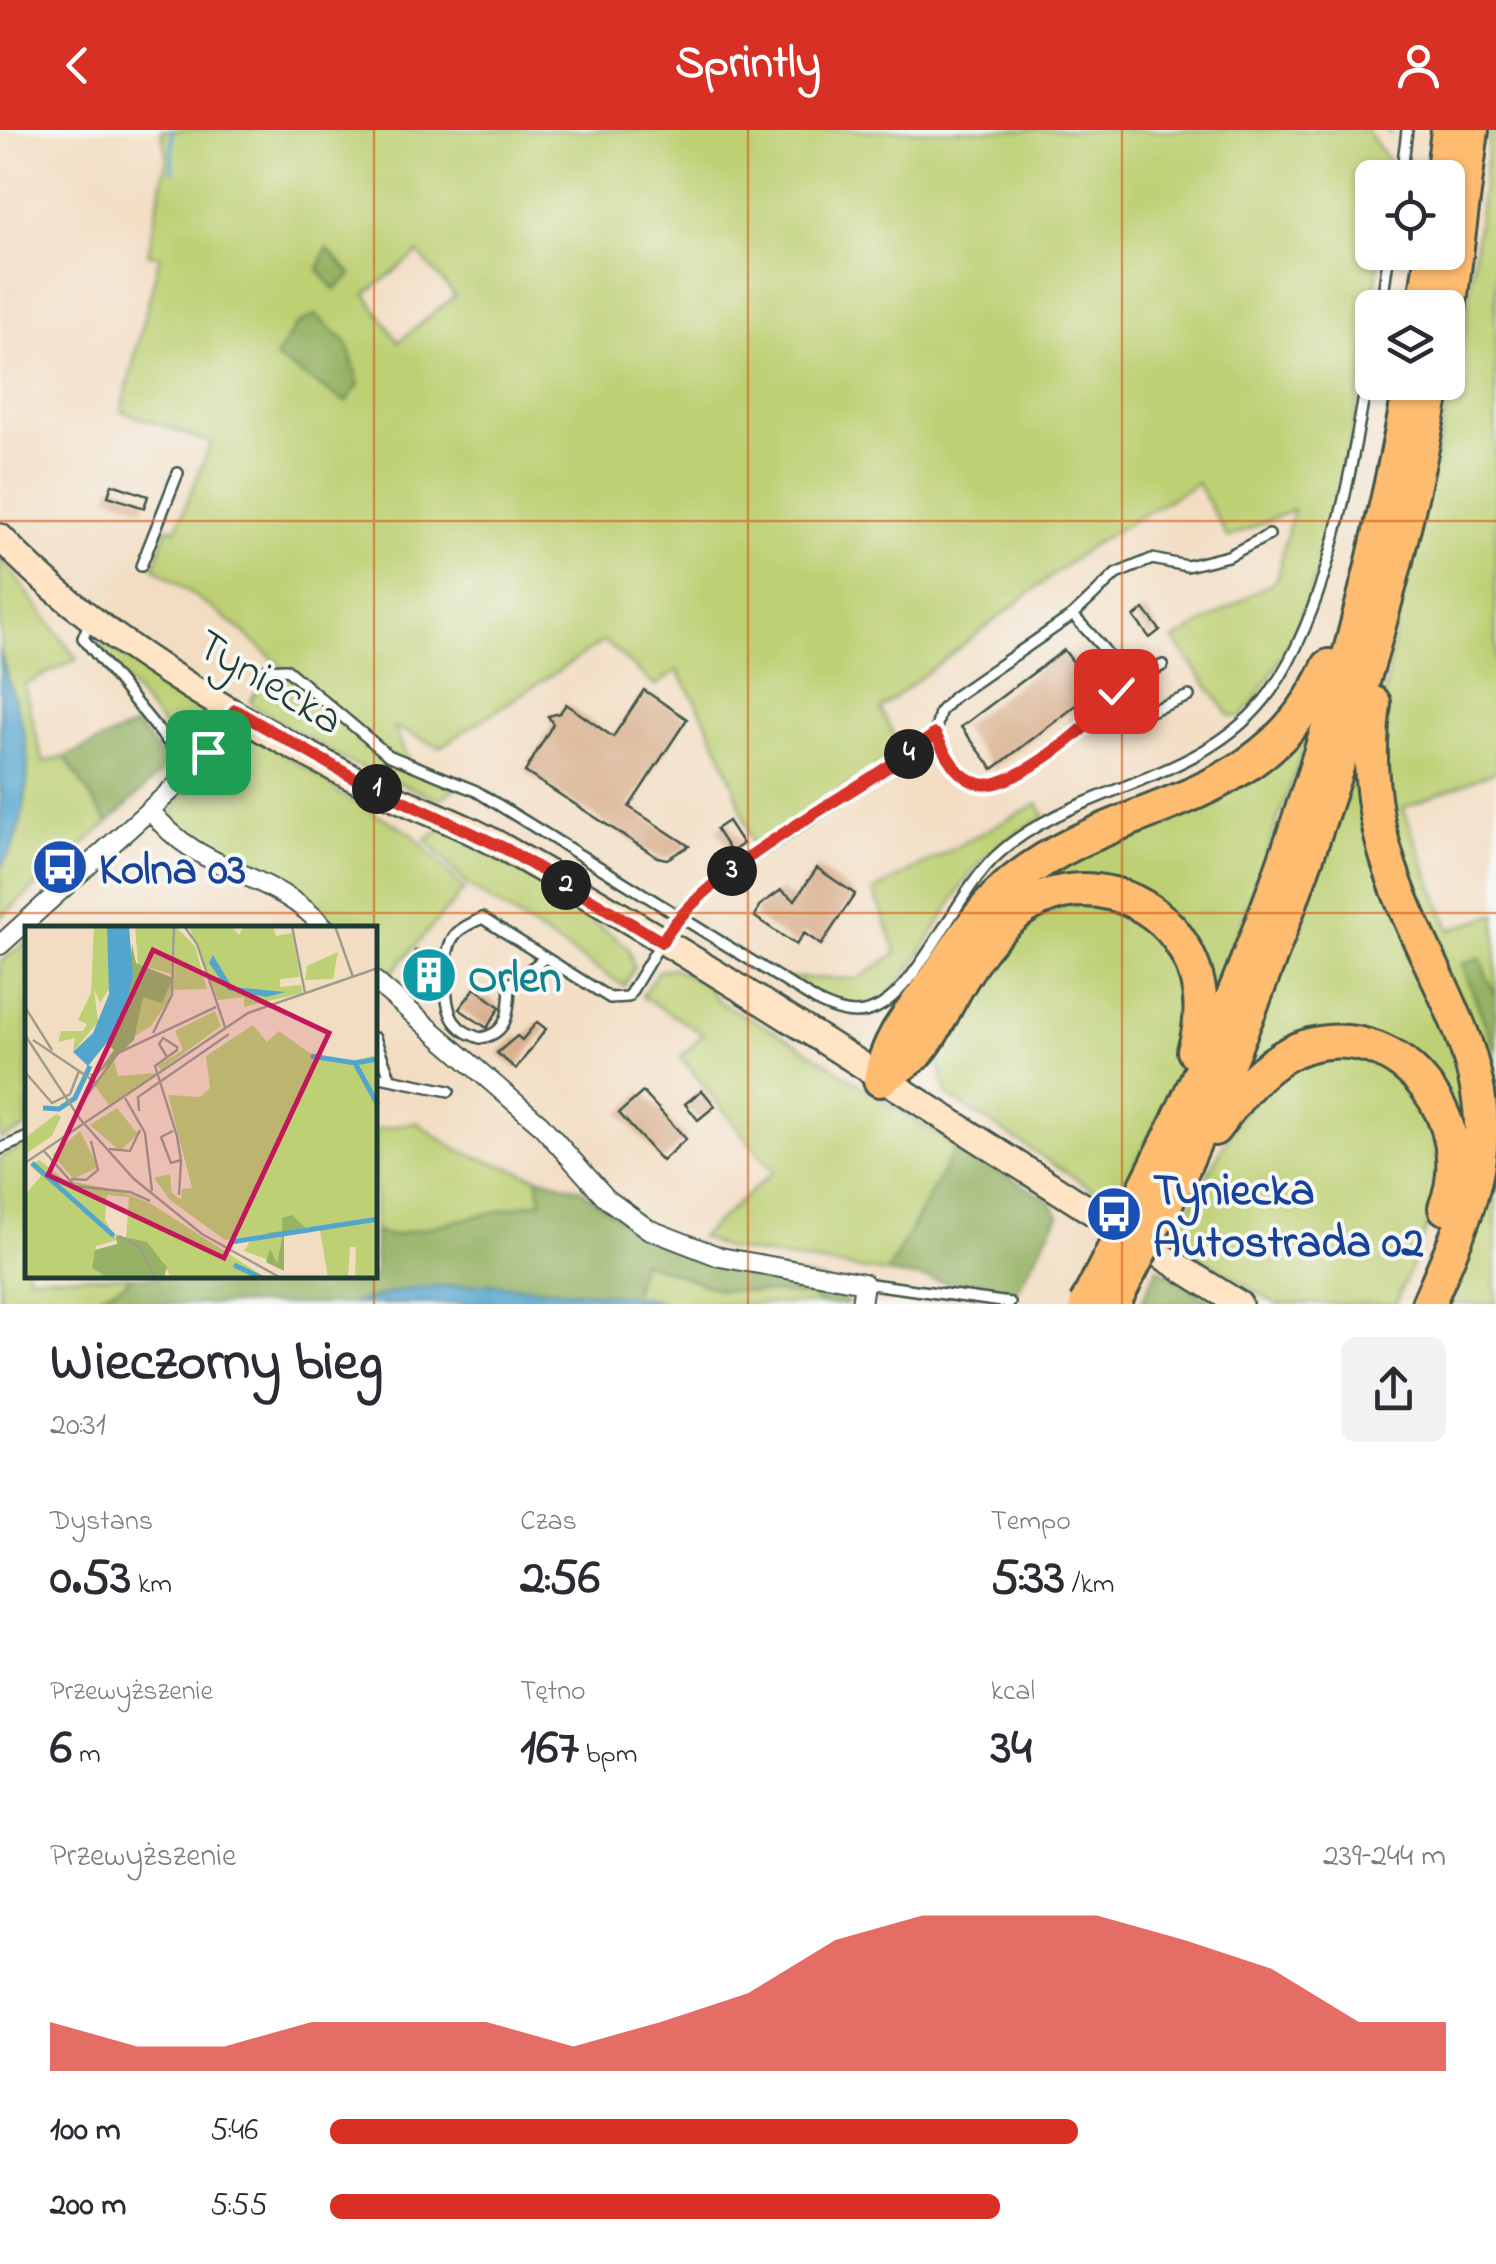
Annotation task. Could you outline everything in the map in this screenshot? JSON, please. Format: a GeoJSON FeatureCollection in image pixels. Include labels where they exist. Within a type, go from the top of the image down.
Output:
{"type":"FeatureCollection","features":[{"type":"Feature","properties":{"kind":"highway"},"geometry":{"type":"LineString","coordinates":[[1444,160],[1448,130]]}},
{"type":"Feature","properties":{"kind":"highway"},"geometry":{"type":"LineString","coordinates":[[1452,290],[1472,130]]}},
{"type":"Feature","properties":{"kind":"highway"},"geometry":{"type":"LineString","coordinates":[[1114,1304],[1268,902],[1320,744],[1368,580],[1407,400]]}},
{"type":"Feature","properties":{"kind":"highway"},"geometry":{"type":"LineString","coordinates":[[1086,1304],[1164,1169],[1290,913],[1383,618],[1432,400]]}},
{"type":"Feature","properties":{"kind":"highway"},"geometry":{"type":"LineString","coordinates":[[880,1080],[890,1038],[974,921],[1015,880],[1066,848],[1215,786],[1282,735],[1313,699],[1368,580]]}},
{"type":"Feature","properties":{"kind":"highway"},"geometry":{"type":"LineString","coordinates":[[1383,618],[1369,743],[1374,812],[1396,885],[1472,1062],[1482,1127],[1473,1186],[1428,1304]]}},
{"type":"Feature","properties":{"kind":"highway"},"geometry":{"type":"LineString","coordinates":[[880,1080],[918,1052],[985,942],[1026,904],[1077,890],[1130,898],[1172,929],[1190,958],[1200,992],[1200,1032],[1164,1169]]}},
{"type":"Feature","properties":{"kind":"highway"},"geometry":{"type":"LineString","coordinates":[[1164,1169],[1284,1056],[1337,1042],[1359,1044],[1396,1058],[1426,1083],[1443,1111],[1453,1144],[1454,1171],[1452,1191],[1404,1304]]}},
{"type":"Feature","properties":{"kind":"street","name":"Tyniecka"},"geometry":{"type":"LineString","coordinates":[[0,536],[32,571],[91,619],[235,710],[354,778],[506,849],[662,942],[1239,1304]]}},
{"type":"Feature","properties":{"kind":"street"},"geometry":{"type":"LineString","coordinates":[[0,945],[196,766],[235,710]]}},
{"type":"Feature","properties":{"kind":"street"},"geometry":{"type":"LineString","coordinates":[[150,810],[194,854],[280,890],[322,926]]}},
{"type":"Feature","properties":{"kind":"street"},"geometry":{"type":"LineString","coordinates":[[378,983],[460,1040],[607,1198],[648,1229],[720,1257],[864,1282],[861,1304]]}},
{"type":"Feature","properties":{"kind":"lane"},"geometry":{"type":"LineString","coordinates":[[1403,160],[1407,130]]}},
{"type":"Feature","properties":{"kind":"lane"},"geometry":{"type":"LineString","coordinates":[[264,670],[286,669],[388,756],[476,791],[820,1002],[852,1014],[867,1012],[901,987],[969,888],[1008,846],[1044,824],[1199,754],[1236,727],[1268,694],[1312,612],[1363,400]]}},
{"type":"Feature","properties":{"kind":"lane"},"geometry":{"type":"LineString","coordinates":[[142,566],[178,473]]}},
{"type":"Feature","properties":{"kind":"lane"},"geometry":{"type":"LineString","coordinates":[[1163,665],[1116,691],[1102,713],[1014,778],[998,784],[964,777],[951,764],[935,734],[940,712],[954,696],[1073,615],[1116,574],[1152,559],[1187,566],[1228,556],[1269,535]]}},
{"type":"Feature","properties":{"kind":"lane"},"geometry":{"type":"LineString","coordinates":[[1073,615],[1114,665],[1116,691]]}},
{"type":"Feature","properties":{"kind":"lane"},"geometry":{"type":"LineString","coordinates":[[91,619],[83,638],[177,753]]}},
{"type":"Feature","properties":{"kind":"lane"},"geometry":{"type":"LineString","coordinates":[[1102,713],[1129,719],[1189,696]]}},
{"type":"Feature","properties":{"kind":"lane"},"geometry":{"type":"LineString","coordinates":[[545,958],[510,984],[509,1014],[499,1031],[460,1040],[449,1009],[448,953],[453,936],[482,918],[610,998],[623,998],[633,993],[678,914],[733,870],[935,734]]}},
{"type":"Feature","properties":{"kind":"lane"},"geometry":{"type":"LineString","coordinates":[[378,1046],[390,1077]]}},
{"type":"Feature","properties":{"kind":"lane"},"geometry":{"type":"LineString","coordinates":[[378,1076],[449,1091]]}},
{"type":"Feature","properties":{"kind":"lane"},"geometry":{"type":"LineString","coordinates":[[0,1149],[25,1138]]}},
{"type":"Feature","properties":{"kind":"lane"},"geometry":{"type":"LineString","coordinates":[[864,1282],[1010,1303]]}},
{"type":"Feature","properties":{"kind":"green space"},"geometry":{"type":"Polygon","coordinates":[[[161,130],[1367,130],[1387,160],[1355,160],[1355,270],[1378,270],[1375,290],[1355,290],[1358,400],[1339,496],[1301,616],[1274,670],[1241,717],[1230,716],[1174,640],[1276,580],[1293,510],[1228,538],[1197,483],[1089,547],[880,709],[903,751],[753,849],[722,756],[677,670],[655,686],[604,641],[440,747],[394,727],[409,762],[454,788],[440,800],[348,762],[253,706],[251,700],[260,686],[279,683],[283,668],[235,625],[154,567],[168,527],[176,530],[211,443],[121,411],[160,256],[148,254],[167,157],[161,130]],[[418,253],[366,294],[398,342],[455,296],[418,253]]]}},
{"type":"Feature","properties":{"kind":"green space"},"geometry":{"type":"Polygon","coordinates":[[[1490,130],[1496,130],[1496,771],[1403,808],[1450,930],[1496,914],[1496,999],[1480,958],[1462,964],[1496,1051],[1496,1304],[1436,1304],[1489,1157],[1395,864],[1376,742],[1391,653],[1448,400],[1465,400],[1465,327],[1490,130]]]}},
{"type":"Feature","properties":{"kind":"green space"},"geometry":{"type":"Polygon","coordinates":[[[327,248],[352,275],[335,289],[318,270],[327,248]]]}},
{"type":"Feature","properties":{"kind":"green space"},"geometry":{"type":"Polygon","coordinates":[[[316,315],[347,343],[359,384],[346,402],[275,358],[296,325],[316,315]]]}},
{"type":"Feature","properties":{"kind":"green space"},"geometry":{"type":"Polygon","coordinates":[[[0,556],[77,659],[24,685],[43,762],[65,757],[108,823],[0,918],[0,556]]]}},
{"type":"Feature","properties":{"kind":"green space"},"geometry":{"type":"Polygon","coordinates":[[[103,643],[202,706],[208,726],[188,756],[100,650],[103,643]]]}},
{"type":"Feature","properties":{"kind":"green space"},"geometry":{"type":"Polygon","coordinates":[[[1313,723],[1211,1006],[1122,891],[1018,889],[1313,723]]]}},
{"type":"Feature","properties":{"kind":"green space"},"geometry":{"type":"Polygon","coordinates":[[[136,725],[169,765],[108,823],[65,757],[136,725]]]}},
{"type":"Feature","properties":{"kind":"green space"},"geometry":{"type":"Polygon","coordinates":[[[241,735],[258,738],[329,783],[339,794],[411,833],[464,890],[387,978],[378,970],[378,926],[337,926],[302,891],[193,839],[173,818],[176,803],[241,735]]]}},
{"type":"Feature","properties":{"kind":"green space"},"geometry":{"type":"Polygon","coordinates":[[[1361,753],[1471,1094],[1447,1227],[1457,1124],[1358,1037],[1238,1085],[1361,753]]]}},
{"type":"Feature","properties":{"kind":"green space"},"geometry":{"type":"Polygon","coordinates":[[[1038,803],[1045,817],[980,863],[924,949],[895,987],[879,1000],[863,1007],[843,1007],[786,978],[858,979],[897,953],[874,891],[1038,803]]]}},
{"type":"Feature","properties":{"kind":"green space"},"geometry":{"type":"Polygon","coordinates":[[[445,828],[543,885],[628,947],[634,968],[624,986],[468,886],[426,839],[445,828]]]}},
{"type":"Feature","properties":{"kind":"green space"},"geometry":{"type":"Polygon","coordinates":[[[1069,904],[1115,909],[1153,932],[1169,951],[1183,982],[1188,1015],[1185,1047],[1162,1113],[1113,1202],[948,1096],[938,1062],[942,1037],[960,1003],[1021,925],[1069,904]]]}},
{"type":"Feature","properties":{"kind":"green space"},"geometry":{"type":"Polygon","coordinates":[[[25,943],[25,1129],[0,1139],[0,962],[25,943]]]}},
{"type":"Feature","properties":{"kind":"green space"},"geometry":{"type":"Polygon","coordinates":[[[1480,958],[1496,999],[1496,1051],[1462,964],[1480,958]]]}},
{"type":"Feature","properties":{"kind":"green space"},"geometry":{"type":"Polygon","coordinates":[[[673,968],[705,984],[718,1001],[796,1043],[956,1147],[887,1273],[727,1249],[700,1237],[773,1172],[681,1057],[703,1034],[642,996],[658,971],[673,968]]]}},
{"type":"Feature","properties":{"kind":"green space"},"geometry":{"type":"Polygon","coordinates":[[[1321,1053],[1375,1060],[1429,1104],[1443,1190],[1395,1304],[1276,1304],[1172,1239],[1242,1112],[1283,1068],[1321,1053]]]}},
{"type":"Feature","properties":{"kind":"green space"},"geometry":{"type":"Polygon","coordinates":[[[416,1122],[457,1150],[537,1177],[543,1201],[391,1236],[378,1233],[378,1129],[416,1122]]]}},
{"type":"Feature","properties":{"kind":"green space"},"geometry":{"type":"Polygon","coordinates":[[[25,1145],[25,1279],[129,1281],[100,1295],[102,1304],[0,1304],[0,1158],[25,1145]]]}},
{"type":"Feature","properties":{"kind":"green space"},"geometry":{"type":"Polygon","coordinates":[[[956,1147],[1048,1199],[1059,1215],[1016,1292],[887,1273],[956,1147]]]}},
{"type":"Feature","properties":{"kind":"green space"},"geometry":{"type":"Polygon","coordinates":[[[537,1177],[580,1189],[639,1234],[674,1250],[826,1281],[848,1304],[822,1304],[810,1295],[719,1289],[641,1261],[632,1297],[488,1284],[410,1289],[348,1304],[102,1304],[100,1296],[128,1279],[378,1279],[378,1233],[391,1236],[542,1201],[537,1177]]]}},
{"type":"Feature","properties":{"kind":"green space"},"geometry":{"type":"Polygon","coordinates":[[[641,1261],[718,1289],[811,1295],[822,1304],[663,1304],[632,1297],[641,1261]]]}},
{"type":"Feature","properties":{"kind":"green space"},"geometry":{"type":"Polygon","coordinates":[[[1158,1268],[1217,1304],[1140,1304],[1158,1268]]]}},
{"type":"Feature","properties":{"kind":"water"},"geometry":{"type":"Polygon","coordinates":[[[0,649],[24,732],[28,766],[21,821],[0,868],[0,649]]]}},
{"type":"Feature","properties":{"kind":"water"},"geometry":{"type":"Polygon","coordinates":[[[488,1284],[651,1298],[663,1304],[348,1304],[410,1289],[488,1284]]]}},
{"type":"Feature","properties":{"kind":"building"},"geometry":{"type":"Polygon","coordinates":[[[112,484],[148,496],[144,508],[108,496],[112,484]]]}},
{"type":"Feature","properties":{"kind":"building"},"geometry":{"type":"Polygon","coordinates":[[[1144,609],[1160,630],[1150,638],[1134,617],[1144,609]]]}},
{"type":"Feature","properties":{"kind":"building"},"geometry":{"type":"Polygon","coordinates":[[[1064,650],[1095,691],[993,769],[961,727],[1064,650]]]}},
{"type":"Feature","properties":{"kind":"building"},"geometry":{"type":"Polygon","coordinates":[[[644,690],[687,719],[629,807],[689,846],[667,859],[657,857],[525,772],[553,724],[548,716],[560,713],[566,704],[613,737],[644,690]]]}},
{"type":"Feature","properties":{"kind":"building"},"geometry":{"type":"Polygon","coordinates":[[[728,821],[743,844],[731,852],[716,829],[728,821]]]}},
{"type":"Feature","properties":{"kind":"building"},"geometry":{"type":"Polygon","coordinates":[[[817,868],[855,894],[821,945],[804,933],[796,945],[755,917],[759,906],[781,890],[795,900],[817,868]]]}},
{"type":"Feature","properties":{"kind":"building","name":"Orlen"},"geometry":{"type":"Polygon","coordinates":[[[415,951],[440,951],[439,999],[414,998],[415,951]]]}},
{"type":"Feature","properties":{"kind":"building"},"geometry":{"type":"Polygon","coordinates":[[[475,988],[500,1007],[487,1028],[459,1009],[475,988]]]}},
{"type":"Feature","properties":{"kind":"building"},"geometry":{"type":"Polygon","coordinates":[[[537,1022],[546,1029],[516,1069],[497,1053],[517,1036],[522,1040],[537,1022]]]}},
{"type":"Feature","properties":{"kind":"building"},"geometry":{"type":"Polygon","coordinates":[[[702,1090],[715,1106],[698,1120],[685,1104],[702,1090]]]}},
{"type":"Feature","properties":{"kind":"building"},"geometry":{"type":"Polygon","coordinates":[[[643,1092],[686,1139],[662,1161],[619,1113],[643,1092]]]}},
{"type":"Feature","properties":{"kind":"waterway"},"geometry":{"type":"LineString","coordinates":[[172,130],[172,172]]}},
{"type":"Feature","properties":{"kind":"waterway"},"geometry":{"type":"LineString","coordinates":[[1387,130],[1390,134]]}},
{"type":"Feature","properties":{"kind":"place","name":"Kolna 03"},"geometry":{"type":"Point","coordinates":[60,867]}},
{"type":"Feature","properties":{"kind":"place","name":"Orlen"},"geometry":{"type":"Point","coordinates":[429,975]}},
{"type":"Feature","properties":{"kind":"place","name":"Tyniecka Autostrada 02"},"geometry":{"type":"Point","coordinates":[1114,1214]}},
{"type":"Feature","properties":{"kind":"route"},"geometry":{"type":"LineString","coordinates":[[208,752],[235,710],[354,778],[477,833],[662,942],[678,914],[733,870],[935,734],[951,764],[964,777],[982,784],[998,784],[1014,778],[1102,713],[1116,691]]}}]}
